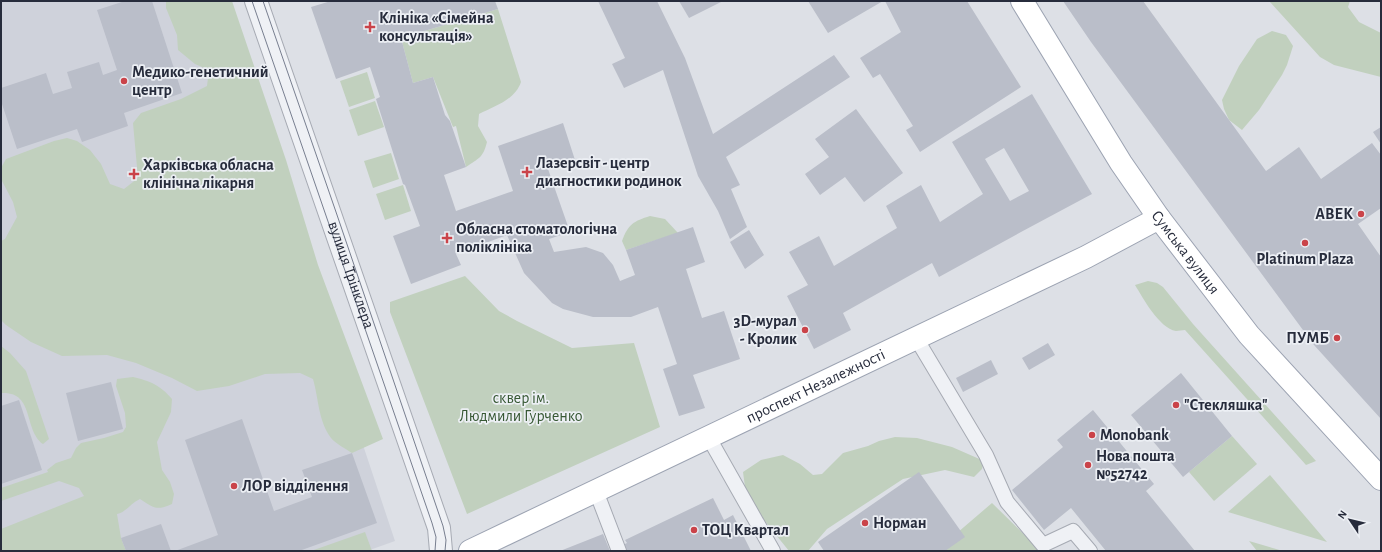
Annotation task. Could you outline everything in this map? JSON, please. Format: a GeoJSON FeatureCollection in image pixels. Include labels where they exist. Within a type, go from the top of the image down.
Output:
{"type":"FeatureCollection","features":[{"type":"Feature","properties":{"kind":"main road","name":"Сумська вулиця"},"geometry":{"type":"LineString","coordinates":[[1022,1],[1121,163],[1159,218],[1249,335],[1381,479]]}},
{"type":"Feature","properties":{"kind":"main road","name":"проспект Незалежності"},"geometry":{"type":"LineString","coordinates":[[470,551],[1086,257],[1159,218]]}},
{"type":"Feature","properties":{"kind":"street","name":"вулиця Трінклера"},"geometry":{"type":"LineString","coordinates":[[256,1],[439,528],[441,551]]}},
{"type":"Feature","properties":{"kind":"lane"},"geometry":{"type":"LineString","coordinates":[[916,338],[980,444],[1007,502],[1044,545],[1073,531],[1090,551]]}},
{"type":"Feature","properties":{"kind":"lane"},"geometry":{"type":"LineString","coordinates":[[709,438],[773,551]]}},
{"type":"Feature","properties":{"kind":"lane"},"geometry":{"type":"LineString","coordinates":[[596,491],[619,551]]}},
{"type":"Feature","properties":{"kind":"shaded area","name":"Харківська обласна клінічна лікарня"},"geometry":{"type":"Polygon","coordinates":[[[1,1],[208,1],[395,541],[367,551],[1,551],[1,1]]]}},
{"type":"Feature","properties":{"kind":"green space"},"geometry":{"type":"Polygon","coordinates":[[[166,1],[232,1],[286,160],[318,265],[383,439],[352,453],[336,442],[331,438],[324,424],[319,410],[313,379],[300,373],[265,374],[229,386],[197,391],[172,378],[136,363],[107,355],[62,356],[31,342],[1,320],[1,241],[5,239],[17,217],[13,202],[1,179],[1,168],[6,159],[54,141],[67,138],[77,141],[90,150],[101,164],[110,184],[124,189],[138,178],[133,123],[141,113],[181,99],[207,86],[209,70],[195,64],[178,50],[177,35],[166,8],[166,1]]]}},
{"type":"Feature","properties":{"kind":"green space"},"geometry":{"type":"Polygon","coordinates":[[[1269,1],[1350,1],[1348,7],[1359,22],[1381,33],[1381,77],[1334,65],[1320,57],[1269,1]]]}},
{"type":"Feature","properties":{"kind":"green space"},"geometry":{"type":"Polygon","coordinates":[[[498,9],[521,82],[514,93],[504,102],[479,114],[478,126],[487,142],[482,155],[466,167],[456,126],[453,127],[433,77],[413,83],[401,38],[498,9]]]}},
{"type":"Feature","properties":{"kind":"green space"},"geometry":{"type":"Polygon","coordinates":[[[1272,31],[1286,35],[1293,46],[1282,75],[1259,110],[1242,130],[1229,120],[1222,100],[1239,66],[1257,39],[1272,31]]]}},
{"type":"Feature","properties":{"kind":"green space"},"geometry":{"type":"Polygon","coordinates":[[[367,72],[375,98],[349,107],[340,81],[367,72]]]}},
{"type":"Feature","properties":{"kind":"green space"},"geometry":{"type":"Polygon","coordinates":[[[375,101],[384,127],[358,136],[349,110],[375,101]]]}},
{"type":"Feature","properties":{"kind":"green space"},"geometry":{"type":"Polygon","coordinates":[[[391,153],[399,179],[373,188],[364,161],[391,153]]]}},
{"type":"Feature","properties":{"kind":"green space"},"geometry":{"type":"Polygon","coordinates":[[[403,185],[411,211],[385,220],[376,194],[403,185]]]}},
{"type":"Feature","properties":{"kind":"green space"},"geometry":{"type":"Polygon","coordinates":[[[650,216],[665,219],[678,233],[626,250],[622,241],[629,227],[632,224],[650,216]]]}},
{"type":"Feature","properties":{"kind":"green space","name":"сквер ім. Людмили Гурченко"},"geometry":{"type":"Polygon","coordinates":[[[465,276],[499,311],[572,348],[634,343],[660,427],[467,514],[390,312],[390,302],[465,276]]]}},
{"type":"Feature","properties":{"kind":"green space"},"geometry":{"type":"Polygon","coordinates":[[[1148,281],[1157,283],[1163,287],[1193,324],[1316,461],[1306,465],[1185,330],[1176,331],[1170,329],[1158,319],[1135,285],[1148,281]]]}},
{"type":"Feature","properties":{"kind":"green space"},"geometry":{"type":"Polygon","coordinates":[[[1,346],[10,353],[26,371],[49,439],[43,444],[33,429],[24,404],[19,398],[12,394],[1,393],[1,346]]]}},
{"type":"Feature","properties":{"kind":"green space"},"geometry":{"type":"Polygon","coordinates":[[[133,377],[154,384],[172,399],[171,412],[157,442],[162,470],[170,482],[174,494],[172,504],[155,508],[140,499],[123,512],[117,514],[121,538],[126,551],[1,551],[1,529],[84,496],[79,488],[59,481],[1,501],[1,488],[48,472],[47,470],[56,463],[71,458],[76,448],[81,443],[123,432],[126,427],[125,413],[116,386],[117,379],[133,377]]]}},
{"type":"Feature","properties":{"kind":"green space"},"geometry":{"type":"Polygon","coordinates":[[[1232,436],[1257,464],[1214,501],[1189,472],[1232,436]]]}},
{"type":"Feature","properties":{"kind":"green space"},"geometry":{"type":"Polygon","coordinates":[[[895,437],[917,438],[952,447],[984,461],[982,469],[974,477],[945,470],[903,479],[827,529],[808,551],[789,551],[764,520],[745,487],[743,472],[761,460],[783,455],[800,464],[813,475],[822,474],[843,453],[895,437]]]}},
{"type":"Feature","properties":{"kind":"green space"},"geometry":{"type":"Polygon","coordinates":[[[1270,475],[1327,542],[1228,512],[1270,475]]]}},
{"type":"Feature","properties":{"kind":"green space"},"geometry":{"type":"Polygon","coordinates":[[[992,503],[1039,549],[1046,551],[936,551],[992,503]]]}},
{"type":"Feature","properties":{"kind":"green space"},"geometry":{"type":"Polygon","coordinates":[[[365,532],[372,551],[311,551],[365,532]]]}},
{"type":"Feature","properties":{"kind":"green space"},"geometry":{"type":"Polygon","coordinates":[[[1249,541],[1283,551],[1257,551],[1249,541]]]}},
{"type":"Feature","properties":{"kind":"building","name":"Медико-генетичний центр"},"geometry":{"type":"Polygon","coordinates":[[[125,1],[152,1],[182,93],[124,113],[128,126],[82,142],[77,129],[17,149],[1,101],[1,88],[46,73],[53,94],[72,88],[67,72],[99,62],[103,75],[117,70],[97,10],[125,1]]]}},
{"type":"Feature","properties":{"kind":"building","name":"Обласна стоматологічна поліклініка"},"geometry":{"type":"Polygon","coordinates":[[[331,1],[495,1],[498,9],[401,38],[413,83],[433,77],[445,115],[450,121],[466,167],[444,175],[456,211],[513,191],[498,146],[563,123],[575,160],[548,169],[570,232],[549,239],[554,252],[586,247],[603,253],[613,265],[620,281],[635,275],[626,250],[693,227],[705,262],[686,269],[702,318],[724,311],[740,359],[693,375],[705,408],[679,416],[663,369],[677,364],[658,307],[631,317],[593,317],[563,309],[552,303],[524,273],[507,235],[456,254],[461,265],[411,284],[393,236],[420,226],[405,185],[403,184],[376,99],[380,97],[370,67],[336,79],[311,7],[331,1]]]}},
{"type":"Feature","properties":{"kind":"building"},"geometry":{"type":"Polygon","coordinates":[[[598,1],[657,1],[685,58],[713,134],[834,55],[850,77],[726,157],[740,185],[731,189],[747,227],[730,239],[718,211],[698,176],[663,70],[624,88],[612,64],[625,58],[598,1]]]}},
{"type":"Feature","properties":{"kind":"building"},"geometry":{"type":"Polygon","coordinates":[[[679,1],[723,1],[689,18],[679,1]]]}},
{"type":"Feature","properties":{"kind":"building"},"geometry":{"type":"Polygon","coordinates":[[[808,1],[883,1],[828,33],[808,1]]]}},
{"type":"Feature","properties":{"kind":"building"},"geometry":{"type":"Polygon","coordinates":[[[885,1],[967,1],[1021,87],[920,152],[906,130],[913,126],[880,74],[873,78],[860,58],[901,32],[885,1]]]}},
{"type":"Feature","properties":{"kind":"building"},"geometry":{"type":"Polygon","coordinates":[[[1063,1],[1143,1],[1266,171],[1299,147],[1321,179],[1372,143],[1381,155],[1381,208],[1358,224],[1381,257],[1381,419],[1314,345],[1091,42],[1063,1]]]}},
{"type":"Feature","properties":{"kind":"building"},"geometry":{"type":"Polygon","coordinates":[[[1032,94],[1092,194],[939,277],[932,263],[843,313],[851,330],[814,349],[787,296],[808,285],[789,252],[819,236],[834,266],[897,228],[886,206],[921,185],[940,222],[983,194],[952,142],[1032,94]],[[1004,148],[985,159],[1010,201],[1029,191],[1004,148]]]}},
{"type":"Feature","properties":{"kind":"building"},"geometry":{"type":"Polygon","coordinates":[[[856,109],[903,173],[864,202],[845,177],[820,195],[805,174],[829,157],[815,139],[856,109]]]}},
{"type":"Feature","properties":{"kind":"building"},"geometry":{"type":"Polygon","coordinates":[[[1381,127],[1381,144],[1373,132],[1381,127]]]}},
{"type":"Feature","properties":{"kind":"building"},"geometry":{"type":"Polygon","coordinates":[[[749,230],[764,255],[745,269],[730,242],[749,230]]]}},
{"type":"Feature","properties":{"kind":"building"},"geometry":{"type":"Polygon","coordinates":[[[1048,343],[1055,355],[1029,370],[1022,358],[1048,343]]]}},
{"type":"Feature","properties":{"kind":"building"},"geometry":{"type":"Polygon","coordinates":[[[991,360],[998,374],[963,392],[956,378],[991,360]]]}},
{"type":"Feature","properties":{"kind":"building"},"geometry":{"type":"Polygon","coordinates":[[[1181,373],[1232,436],[1183,477],[1131,415],[1181,373]]]}},
{"type":"Feature","properties":{"kind":"building"},"geometry":{"type":"Polygon","coordinates":[[[111,382],[123,429],[78,441],[66,393],[111,382]]]}},
{"type":"Feature","properties":{"kind":"building"},"geometry":{"type":"Polygon","coordinates":[[[19,400],[42,470],[1,484],[1,406],[19,400]]]}},
{"type":"Feature","properties":{"kind":"building"},"geometry":{"type":"Polygon","coordinates":[[[1093,410],[1154,484],[1146,491],[1195,551],[1106,551],[1071,508],[1044,530],[1012,490],[1063,447],[1057,440],[1093,410]]]}},
{"type":"Feature","properties":{"kind":"building","name":"ЛОР відділення"},"geometry":{"type":"Polygon","coordinates":[[[242,419],[274,511],[312,497],[302,470],[352,453],[377,523],[299,551],[175,551],[218,535],[185,440],[242,419]]]}},
{"type":"Feature","properties":{"kind":"building"},"geometry":{"type":"Polygon","coordinates":[[[919,472],[965,537],[945,551],[824,551],[818,542],[919,472]]]}},
{"type":"Feature","properties":{"kind":"building","name":"ТОЦ Квартал"},"geometry":{"type":"Polygon","coordinates":[[[713,498],[724,520],[733,515],[751,551],[611,551],[627,543],[625,540],[713,498]]]}},
{"type":"Feature","properties":{"kind":"building"},"geometry":{"type":"Polygon","coordinates":[[[161,524],[171,551],[126,551],[121,538],[161,524]]]}},
{"type":"Feature","properties":{"kind":"building"},"geometry":{"type":"Polygon","coordinates":[[[603,534],[610,551],[560,551],[603,534]]]}},
{"type":"Feature","properties":{"kind":"tram line"},"geometry":{"type":"LineString","coordinates":[[252,1],[432,523],[436,537],[435,551]]}},
{"type":"Feature","properties":{"kind":"tram line"},"geometry":{"type":"LineString","coordinates":[[263,1],[443,526],[446,540],[445,551]]}},
{"type":"Feature","properties":{"kind":"place","name":"Клініка «Сімейна консультація»"},"geometry":{"type":"Point","coordinates":[370,27]}},
{"type":"Feature","properties":{"kind":"place","name":"Медико-генетичний центр"},"geometry":{"type":"Point","coordinates":[124,81]}},
{"type":"Feature","properties":{"kind":"place","name":"Лазерсвіт - центр диагностики родинок"},"geometry":{"type":"Point","coordinates":[527,172]}},
{"type":"Feature","properties":{"kind":"place","name":"Харківська обласна клінічна лікарня"},"geometry":{"type":"Point","coordinates":[134,174]}},
{"type":"Feature","properties":{"kind":"place","name":"АВЕК"},"geometry":{"type":"Point","coordinates":[1361,214]}},
{"type":"Feature","properties":{"kind":"place","name":"Обласна стоматологічна поліклініка"},"geometry":{"type":"Point","coordinates":[447,238]}},
{"type":"Feature","properties":{"kind":"place","name":"Platinum Plaza"},"geometry":{"type":"Point","coordinates":[1305,243]}},
{"type":"Feature","properties":{"kind":"place","name":"3D-мурал - Кролик"},"geometry":{"type":"Point","coordinates":[805,330]}},
{"type":"Feature","properties":{"kind":"place","name":"ПУМБ"},"geometry":{"type":"Point","coordinates":[1337,338]}},
{"type":"Feature","properties":{"kind":"place","name":"\"Стекляшка\""},"geometry":{"type":"Point","coordinates":[1176,405]}},
{"type":"Feature","properties":{"kind":"place","name":"Monobank"},"geometry":{"type":"Point","coordinates":[1092,435]}},
{"type":"Feature","properties":{"kind":"place","name":"Нова пошта №52742"},"geometry":{"type":"Point","coordinates":[1088,465]}},
{"type":"Feature","properties":{"kind":"place","name":"ЛОР відділення"},"geometry":{"type":"Point","coordinates":[234,486]}},
{"type":"Feature","properties":{"kind":"place","name":"Норман"},"geometry":{"type":"Point","coordinates":[865,523]}},
{"type":"Feature","properties":{"kind":"place","name":"ТОЦ Квартал"},"geometry":{"type":"Point","coordinates":[694,530]}}]}
